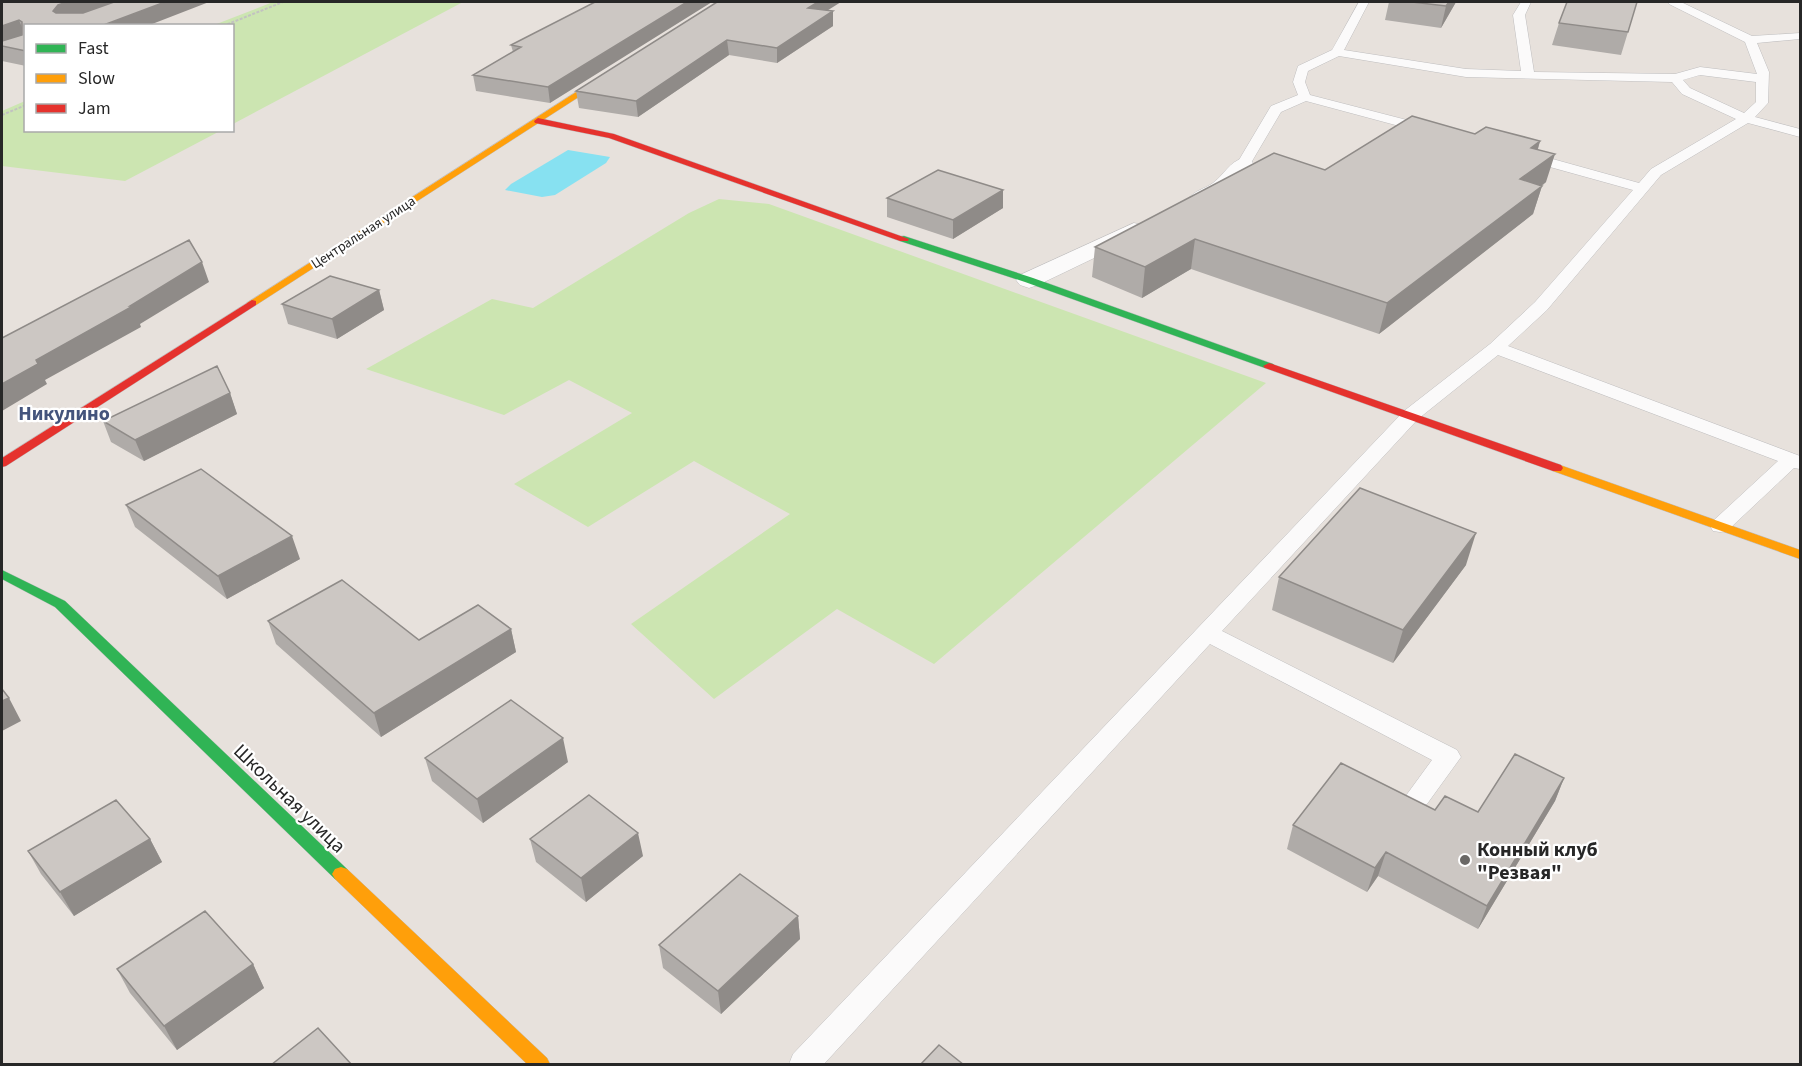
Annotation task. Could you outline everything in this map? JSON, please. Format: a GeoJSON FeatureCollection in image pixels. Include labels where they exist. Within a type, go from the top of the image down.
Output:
{"type":"FeatureCollection","features":[{"type":"Feature","properties":{"kind":"street","name":"Центральная улица"},"geometry":{"type":"LineString","coordinates":[[2,463],[623,66]]}},
{"type":"Feature","properties":{"kind":"street"},"geometry":{"type":"LineString","coordinates":[[538,121],[611,136],[955,257],[1029,280],[1800,555]]}},
{"type":"Feature","properties":{"kind":"street"},"geometry":{"type":"LineString","coordinates":[[1183,207],[1221,188],[1243,165]]}},
{"type":"Feature","properties":{"kind":"street"},"geometry":{"type":"LineString","coordinates":[[1029,280],[1154,221]]}},
{"type":"Feature","properties":{"kind":"street","name":"Школьная улица"},"geometry":{"type":"LineString","coordinates":[[2,574],[60,604],[540,1065]]}},
{"type":"Feature","properties":{"kind":"lane"},"geometry":{"type":"LineString","coordinates":[[1337,52],[1364,2]]}},
{"type":"Feature","properties":{"kind":"lane"},"geometry":{"type":"LineString","coordinates":[[1526,2],[1519,15],[1528,76]]}},
{"type":"Feature","properties":{"kind":"lane"},"geometry":{"type":"LineString","coordinates":[[1673,2],[1750,40],[1800,36]]}},
{"type":"Feature","properties":{"kind":"lane"},"geometry":{"type":"LineString","coordinates":[[804,1065],[1410,415],[1496,348],[1541,306],[1656,172],[1746,119],[1762,103],[1763,72],[1750,40]]}},
{"type":"Feature","properties":{"kind":"lane"},"geometry":{"type":"LineString","coordinates":[[1305,97],[1299,82],[1302,69],[1337,52],[1466,74],[1675,78],[1700,71],[1762,79]]}},
{"type":"Feature","properties":{"kind":"lane"},"geometry":{"type":"LineString","coordinates":[[1675,78],[1686,91],[1746,119],[1800,133]]}},
{"type":"Feature","properties":{"kind":"lane"},"geometry":{"type":"LineString","coordinates":[[1243,165],[1276,109],[1305,97],[1440,133]]}},
{"type":"Feature","properties":{"kind":"lane"},"geometry":{"type":"LineString","coordinates":[[1508,151],[1643,188]]}},
{"type":"Feature","properties":{"kind":"lane"},"geometry":{"type":"LineString","coordinates":[[1496,348],[1796,462],[1720,526]]}},
{"type":"Feature","properties":{"kind":"lane"},"geometry":{"type":"LineString","coordinates":[[1207,633],[1448,757],[1418,797]]}},
{"type":"Feature","properties":{"kind":"path"},"geometry":{"type":"LineString","coordinates":[[228,24],[283,2]]}},
{"type":"Feature","properties":{"kind":"path"},"geometry":{"type":"LineString","coordinates":[[2,115],[24,106]]}},
{"type":"Feature","properties":{"kind":"green space"},"geometry":{"type":"Polygon","coordinates":[[[273,2],[463,2],[234,123],[234,24],[217,24],[273,2]]]}},
{"type":"Feature","properties":{"kind":"green space"},"geometry":{"type":"Polygon","coordinates":[[[24,101],[24,132],[218,132],[125,181],[2,166],[2,111],[24,101]]]}},
{"type":"Feature","properties":{"kind":"green space"},"geometry":{"type":"Polygon","coordinates":[[[719,199],[769,204],[1266,383],[934,664],[837,609],[714,699],[631,624],[790,514],[694,461],[588,527],[514,484],[632,413],[569,380],[504,415],[366,369],[492,299],[533,308],[689,213],[719,199]]]}},
{"type":"Feature","properties":{"kind":"water"},"geometry":{"type":"Polygon","coordinates":[[[568,150],[610,157],[606,163],[555,195],[542,197],[505,190],[511,184],[568,150]]]}},
{"type":"Feature","properties":{"kind":"building"},"geometry":{"type":"Polygon","coordinates":[[[2,2],[67,2],[58,5],[53,11],[83,13],[114,2],[165,2],[106,24],[24,24],[24,51],[2,46],[2,41],[22,35],[22,22],[19,20],[2,26],[2,2]]]}},
{"type":"Feature","properties":{"kind":"building"},"geometry":{"type":"Polygon","coordinates":[[[595,2],[687,2],[548,87],[473,75],[521,47],[511,45],[595,2]]]}},
{"type":"Feature","properties":{"kind":"building"},"geometry":{"type":"Polygon","coordinates":[[[717,2],[818,2],[808,8],[833,11],[777,48],[727,40],[636,101],[576,91],[717,2]]]}},
{"type":"Feature","properties":{"kind":"building"},"geometry":{"type":"Polygon","coordinates":[[[1412,2],[1449,2],[1446,6],[1412,2]]]}},
{"type":"Feature","properties":{"kind":"building"},"geometry":{"type":"Polygon","coordinates":[[[1567,2],[1637,2],[1628,32],[1559,23],[1567,2]]]}},
{"type":"Feature","properties":{"kind":"building"},"geometry":{"type":"Polygon","coordinates":[[[1412,116],[1475,134],[1486,127],[1540,141],[1531,148],[1555,154],[1520,179],[1542,186],[1387,303],[1195,239],[1145,267],[1095,247],[1274,153],[1325,170],[1412,116]]]}},
{"type":"Feature","properties":{"kind":"building"},"geometry":{"type":"Polygon","coordinates":[[[938,170],[1003,190],[953,220],[887,198],[938,170]]]}},
{"type":"Feature","properties":{"kind":"building"},"geometry":{"type":"Polygon","coordinates":[[[189,240],[202,262],[130,306],[133,306],[36,360],[38,364],[2,384],[2,338],[189,240]]]}},
{"type":"Feature","properties":{"kind":"building"},"geometry":{"type":"Polygon","coordinates":[[[330,276],[379,290],[332,319],[282,304],[330,276]]]}},
{"type":"Feature","properties":{"kind":"building"},"geometry":{"type":"Polygon","coordinates":[[[217,366],[230,393],[135,440],[103,421],[217,366]]]}},
{"type":"Feature","properties":{"kind":"building"},"geometry":{"type":"Polygon","coordinates":[[[201,469],[292,536],[218,576],[126,505],[201,469]]]}},
{"type":"Feature","properties":{"kind":"building"},"geometry":{"type":"Polygon","coordinates":[[[1360,488],[1476,533],[1403,630],[1279,577],[1360,488]]]}},
{"type":"Feature","properties":{"kind":"building"},"geometry":{"type":"Polygon","coordinates":[[[342,580],[419,640],[478,605],[511,629],[374,713],[268,621],[342,580]]]}},
{"type":"Feature","properties":{"kind":"building"},"geometry":{"type":"Polygon","coordinates":[[[2,689],[9,698],[2,701],[2,689]]]}},
{"type":"Feature","properties":{"kind":"building"},"geometry":{"type":"Polygon","coordinates":[[[511,700],[563,738],[477,799],[425,758],[511,700]]]}},
{"type":"Feature","properties":{"kind":"building"},"geometry":{"type":"Polygon","coordinates":[[[1515,754],[1564,778],[1487,906],[1386,852],[1375,868],[1293,825],[1341,763],[1435,810],[1445,796],[1478,812],[1515,754]]]}},
{"type":"Feature","properties":{"kind":"building"},"geometry":{"type":"Polygon","coordinates":[[[589,795],[638,833],[581,878],[530,839],[589,795]]]}},
{"type":"Feature","properties":{"kind":"building"},"geometry":{"type":"Polygon","coordinates":[[[116,800],[150,839],[60,892],[28,851],[116,800]]]}},
{"type":"Feature","properties":{"kind":"building"},"geometry":{"type":"Polygon","coordinates":[[[740,874],[798,916],[718,991],[659,945],[740,874]]]}},
{"type":"Feature","properties":{"kind":"building"},"geometry":{"type":"Polygon","coordinates":[[[205,911],[253,964],[164,1026],[117,969],[205,911]]]}},
{"type":"Feature","properties":{"kind":"building"},"geometry":{"type":"Polygon","coordinates":[[[318,1028],[352,1065],[271,1065],[318,1028]]]}},
{"type":"Feature","properties":{"kind":"building"},"geometry":{"type":"Polygon","coordinates":[[[939,1045],[964,1065],[920,1065],[939,1045]]]}},
{"type":"Feature","properties":{"kind":"traffic: fast"},"geometry":{"type":"LineString","coordinates":[[904,239],[1029,280],[1269,366]]}},
{"type":"Feature","properties":{"kind":"traffic: fast"},"geometry":{"type":"LineString","coordinates":[[2,574],[60,604],[341,874]]}},
{"type":"Feature","properties":{"kind":"traffic: slow"},"geometry":{"type":"LineString","coordinates":[[252,303],[615,71]]}},
{"type":"Feature","properties":{"kind":"traffic: slow"},"geometry":{"type":"LineString","coordinates":[[1557,468],[1800,555]]}},
{"type":"Feature","properties":{"kind":"traffic: slow"},"geometry":{"type":"LineString","coordinates":[[341,874],[540,1064]]}},
{"type":"Feature","properties":{"kind":"traffic: jam"},"geometry":{"type":"LineString","coordinates":[[538,121],[611,136],[904,239]]}},
{"type":"Feature","properties":{"kind":"traffic: jam"},"geometry":{"type":"LineString","coordinates":[[2,463],[252,303]]}},
{"type":"Feature","properties":{"kind":"traffic: jam"},"geometry":{"type":"LineString","coordinates":[[1269,366],[1557,468]]}},
{"type":"Feature","properties":{"kind":"place","name":"Конный клуб \"Резвая\""},"geometry":{"type":"Point","coordinates":[1465,860]}},
{"type":"Feature","properties":{"kind":"district","name":"Никулино"},"geometry":{"type":"Point","coordinates":[64,413]}}]}
